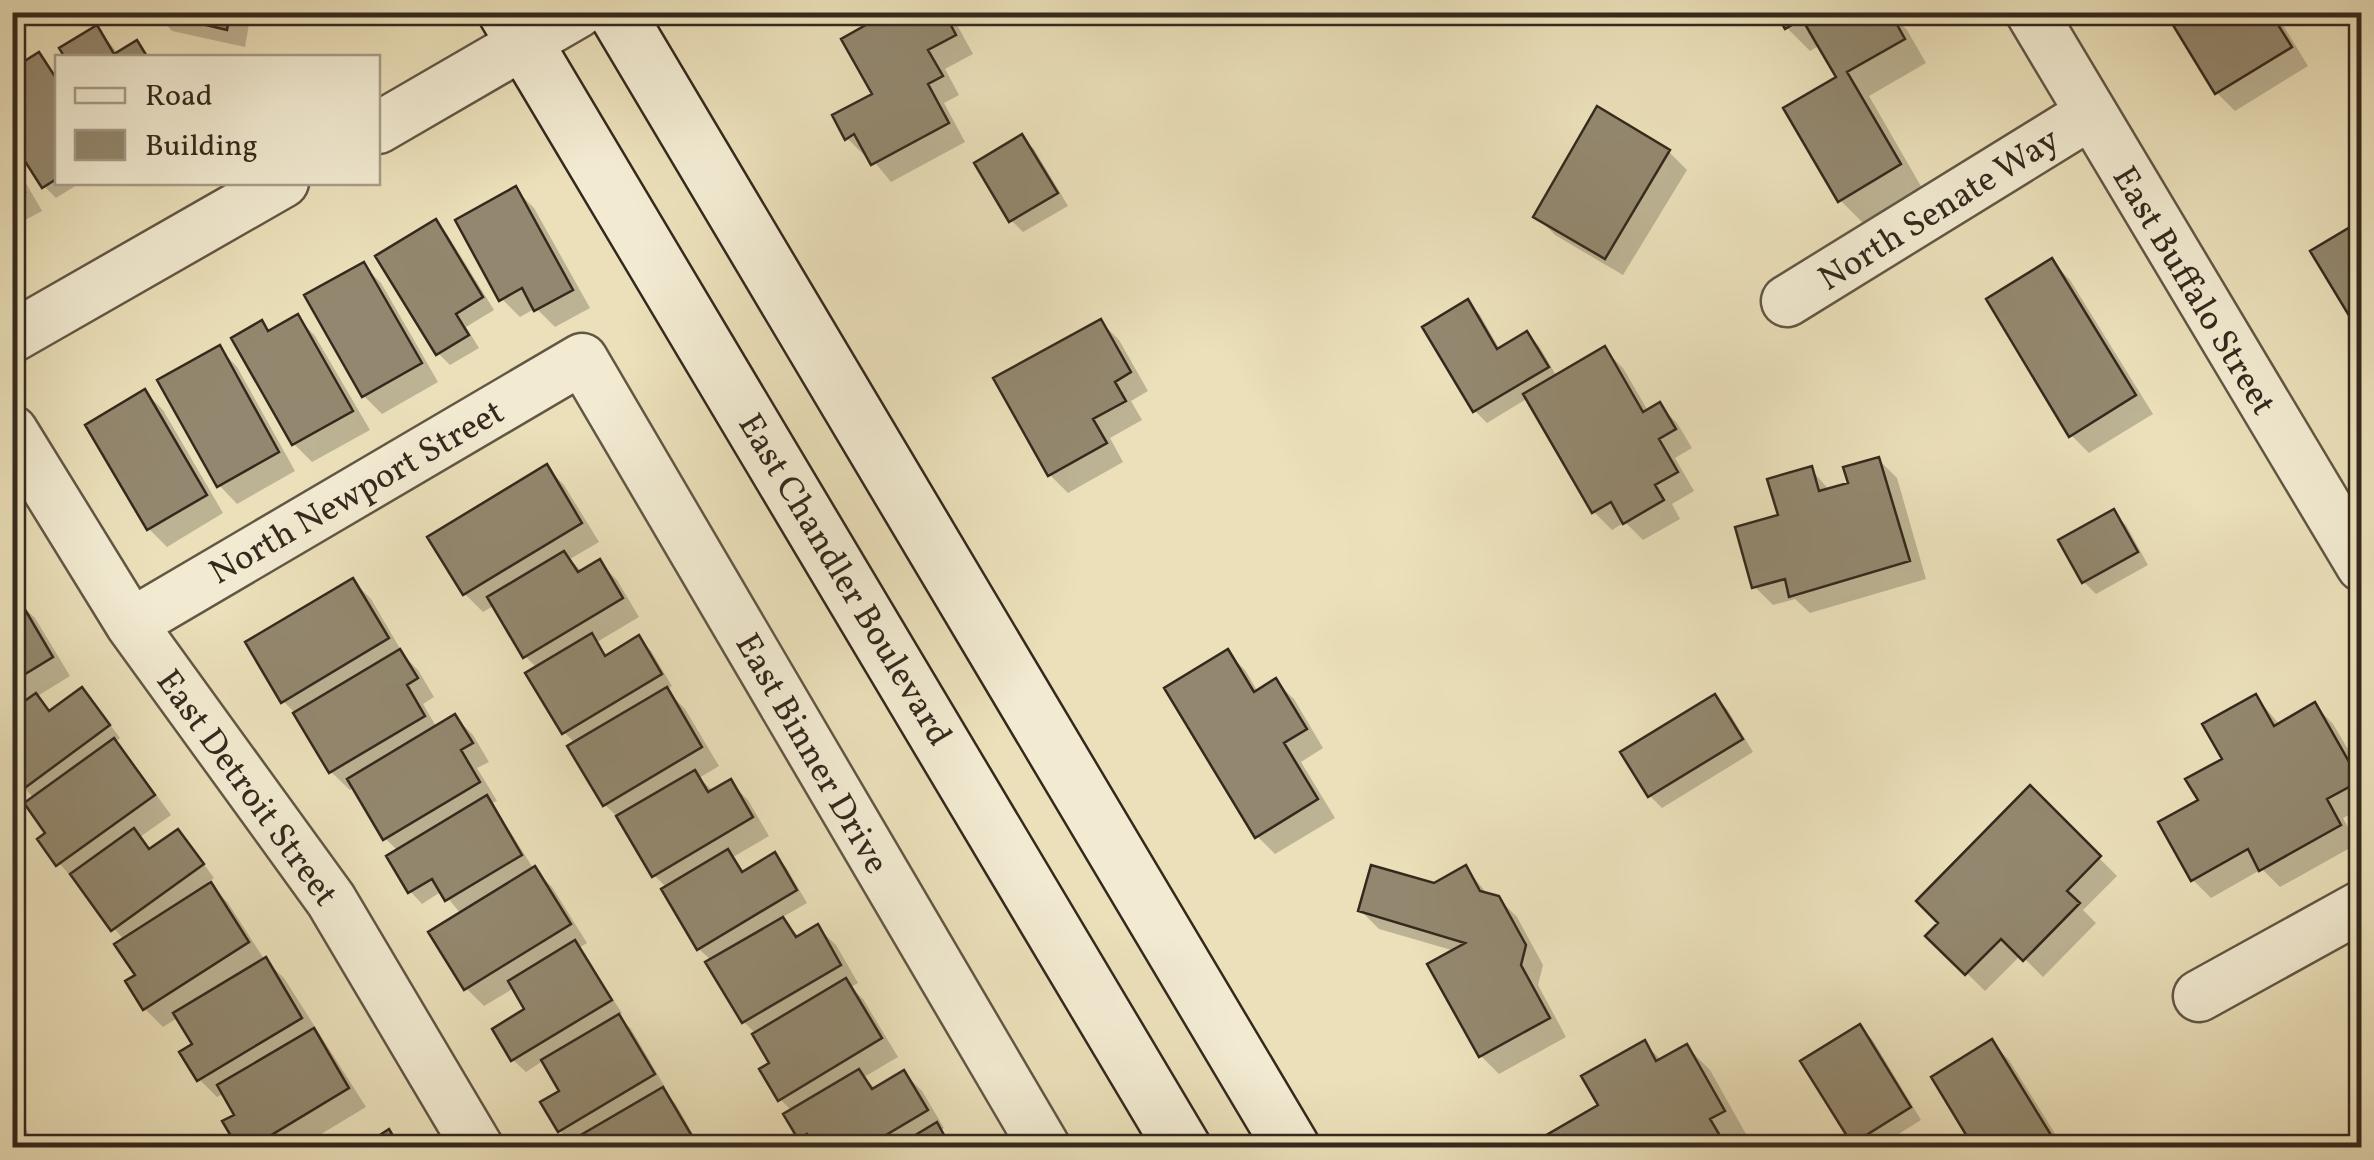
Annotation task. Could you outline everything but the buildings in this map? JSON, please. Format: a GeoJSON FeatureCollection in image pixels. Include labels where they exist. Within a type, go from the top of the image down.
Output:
{"type":"FeatureCollection","features":[{"type":"Feature","properties":{"kind":"main road"},"geometry":{"type":"LineString","coordinates":[[616,12],[1292,1148]]}},
{"type":"Feature","properties":{"kind":"main road","name":"East Chandler Boulevard"},"geometry":{"type":"LineString","coordinates":[[543,23],[1183,1148]]}},
{"type":"Feature","properties":{"kind":"street","name":"East Buffalo Street"},"geometry":{"type":"LineString","coordinates":[[2031,12],[2362,566]]}},
{"type":"Feature","properties":{"kind":"street"},"geometry":{"type":"LineString","coordinates":[[380,127],[543,23]]}},
{"type":"Feature","properties":{"kind":"street","name":"North Senate Way"},"geometry":{"type":"LineString","coordinates":[[1787,301],[2090,114]]}},
{"type":"Feature","properties":{"kind":"street"},"geometry":{"type":"LineString","coordinates":[[12,337],[277,185]]}},
{"type":"Feature","properties":{"kind":"street","name":"North Newport Street"},"geometry":{"type":"LineString","coordinates":[[131,624],[582,359]]}},
{"type":"Feature","properties":{"kind":"street","name":"East Binner Drive"},"geometry":{"type":"LineString","coordinates":[[582,359],[1044,1148]]}},
{"type":"Feature","properties":{"kind":"street","name":"East Detroit Street"},"geometry":{"type":"LineString","coordinates":[[12,431],[131,624],[331,900],[478,1148]]}},
{"type":"Feature","properties":{"kind":"street"},"geometry":{"type":"LineString","coordinates":[[2199,996],[2362,906]]}}]}
